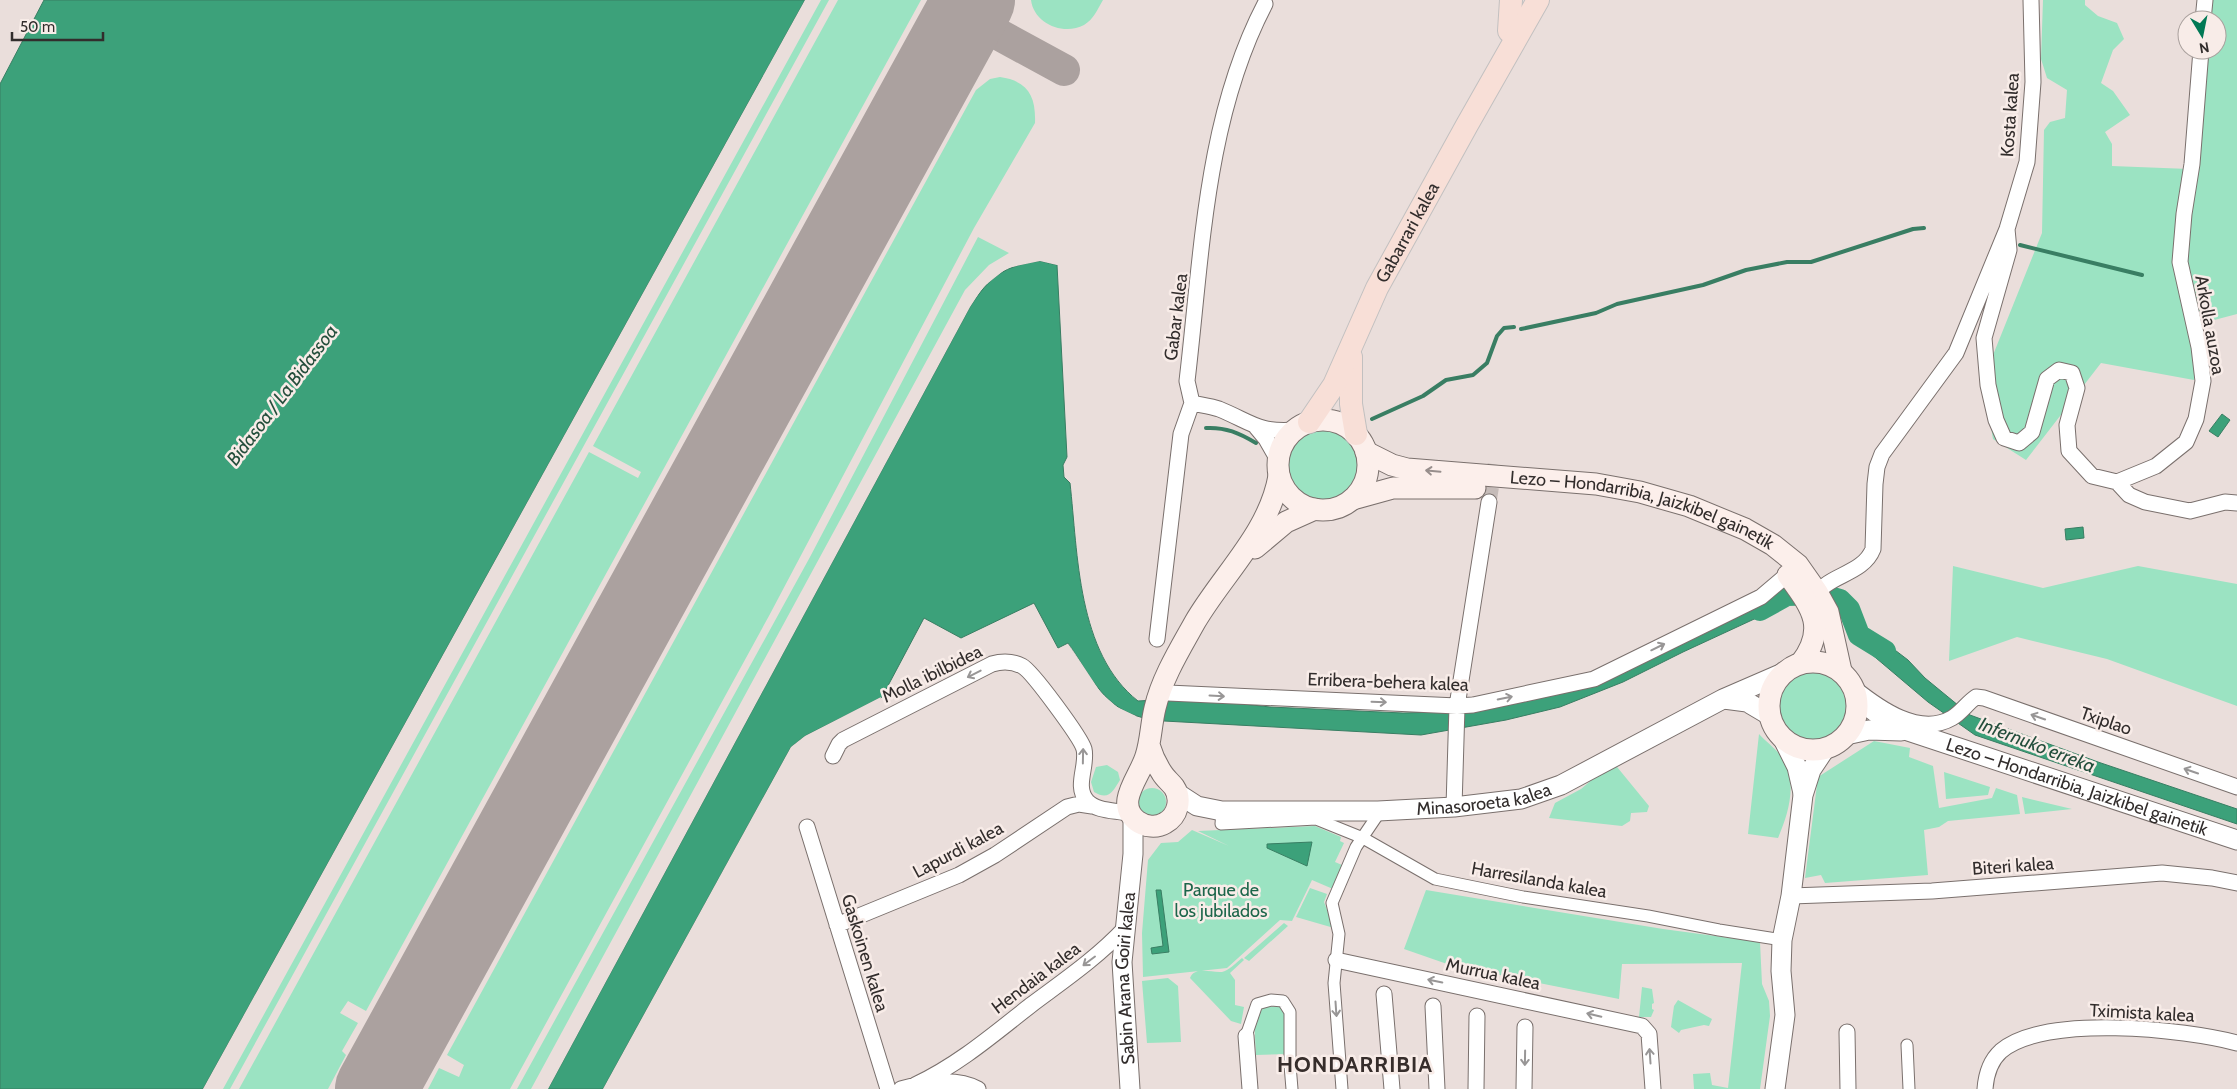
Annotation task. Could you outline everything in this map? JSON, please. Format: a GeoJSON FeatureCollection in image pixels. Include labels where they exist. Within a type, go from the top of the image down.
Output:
{"type":"FeatureCollection","features":[{"type":"Feature","properties":{"kind":"main road"},"geometry":{"type":"LineString","coordinates":[[1509,31],[1511,0]]}},
{"type":"Feature","properties":{"kind":"main road","name":"Gabarrari kalea"},"geometry":{"type":"LineString","coordinates":[[1467,125],[1509,31],[1526,0]]}},
{"type":"Feature","properties":{"kind":"main road","name":"Gabarrari kalea"},"geometry":{"type":"LineString","coordinates":[[1302,426],[1334,385],[1377,288],[1538,0]]}},
{"type":"Feature","properties":{"kind":"main road"},"geometry":{"type":"LineString","coordinates":[[1220,585],[1274,531],[1294,518],[1315,510],[1339,507],[1353,499],[1365,482],[1368,462],[1361,443],[1350,389],[1353,343]]}},
{"type":"Feature","properties":{"kind":"main road"},"geometry":{"type":"LineString","coordinates":[[1150,745],[1156,764],[1172,786],[1177,809],[1164,824],[1145,825],[1132,802],[1150,745],[1155,708],[1196,621],[1268,514],[1283,443],[1302,426],[1329,420],[1339,423],[1361,443]]}},
{"type":"Feature","properties":{"kind":"main road","name":"Lezo – Hondarribia, Jaizkibel gainetik"},"geometry":{"type":"LineString","coordinates":[[1361,443],[1384,462],[1407,469],[1596,484],[1640,492],[1689,506],[1745,529],[1773,545],[1812,581],[1821,618],[1850,686]]}},
{"type":"Feature","properties":{"kind":"main road"},"geometry":{"type":"LineString","coordinates":[[1278,468],[1282,484],[1292,498],[1315,510]]}},
{"type":"Feature","properties":{"kind":"main road","name":"Lezo – Hondarribia, Jaizkibel gainetik"},"geometry":{"type":"LineString","coordinates":[[1353,499],[1380,491],[1407,487],[1560,488],[1596,491],[1638,498],[1687,512],[1742,535],[1812,581]]}},
{"type":"Feature","properties":{"kind":"main road"},"geometry":{"type":"LineString","coordinates":[[1792,668],[1822,662],[1850,686],[1854,722],[1846,736],[1838,742],[1825,748],[1801,749],[1784,741],[1774,728],[1769,715],[1771,689],[1792,668],[1814,641],[1821,618]]}},
{"type":"Feature","properties":{"kind":"main road"},"geometry":{"type":"LineString","coordinates":[[1132,802],[1147,776],[1154,776],[1172,786]]}},
{"type":"Feature","properties":{"kind":"street","name":"Kosta kalea"},"geometry":{"type":"LineString","coordinates":[[2008,229],[2028,154],[2033,82],[2031,0]]}},
{"type":"Feature","properties":{"kind":"street","name":"Gabar kalea"},"geometry":{"type":"LineString","coordinates":[[1192,403],[1187,382],[1210,186],[1220,127],[1248,36],[1265,4]]}},
{"type":"Feature","properties":{"kind":"street","name":"Arkolla auzoa"},"geometry":{"type":"LineString","coordinates":[[2117,482],[2156,466],[2186,442],[2196,419],[2204,381],[2199,347],[2180,262],[2184,214],[2192,164],[2200,60]]}},
{"type":"Feature","properties":{"kind":"street"},"geometry":{"type":"LineString","coordinates":[[2008,229],[2009,250],[1984,338],[1988,386],[1996,420],[2004,438],[2019,443],[2032,432],[2047,379],[2059,370],[2072,373],[2078,388],[2067,425],[2069,451],[2092,476],[2117,482],[2128,495],[2145,502],[2190,511],[2225,502],[2237,502]]}},
{"type":"Feature","properties":{"kind":"street","name":"Erribera-behera kalea"},"geometry":{"type":"LineString","coordinates":[[1165,688],[1457,708],[1594,679],[1761,597],[1856,569],[1870,555],[1873,549],[1877,467],[1882,454],[1956,353],[2008,229]]}},
{"type":"Feature","properties":{"kind":"street"},"geometry":{"type":"LineString","coordinates":[[1157,639],[1181,434],[1192,403],[1218,408],[1256,427],[1271,430],[1302,426]]}},
{"type":"Feature","properties":{"kind":"street"},"geometry":{"type":"LineString","coordinates":[[1256,427],[1266,439],[1278,468]]}},
{"type":"Feature","properties":{"kind":"street"},"geometry":{"type":"LineString","coordinates":[[1454,806],[1457,708],[1489,502]]}},
{"type":"Feature","properties":{"kind":"street"},"geometry":{"type":"LineString","coordinates":[[1812,581],[1829,600],[1821,618]]}},
{"type":"Feature","properties":{"kind":"street","name":"Molla ibilbidea"},"geometry":{"type":"LineString","coordinates":[[833,756],[836,748],[843,740],[992,664],[1000,662],[1015,663],[1034,674],[1083,746],[1082,789],[1094,806]]}},
{"type":"Feature","properties":{"kind":"street","name":"Minasoroeta kalea"},"geometry":{"type":"LineString","coordinates":[[1172,786],[1197,806],[1222,811],[1378,811],[1521,799],[1548,791],[1723,699],[1792,668]]}},
{"type":"Feature","properties":{"kind":"street"},"geometry":{"type":"LineString","coordinates":[[1850,686],[1884,719],[1916,734]]}},
{"type":"Feature","properties":{"kind":"street","name":"Txiplao"},"geometry":{"type":"LineString","coordinates":[[1850,686],[1888,713],[1924,724],[1942,722],[1952,718],[1976,697],[1984,698],[2237,787]]}},
{"type":"Feature","properties":{"kind":"street"},"geometry":{"type":"LineString","coordinates":[[1723,699],[1747,702],[1769,715]]}},
{"type":"Feature","properties":{"kind":"street"},"geometry":{"type":"LineString","coordinates":[[1846,736],[1880,730],[1916,734]]}},
{"type":"Feature","properties":{"kind":"street","name":"Lezo – Hondarribia, Jaizkibel gainetik"},"geometry":{"type":"LineString","coordinates":[[1916,734],[2237,840]]}},
{"type":"Feature","properties":{"kind":"street"},"geometry":{"type":"LineString","coordinates":[[1784,741],[1797,767],[1803,795]]}},
{"type":"Feature","properties":{"kind":"street"},"geometry":{"type":"LineString","coordinates":[[1775,1089],[1785,1015],[1781,971],[1782,940],[1791,896],[1803,795],[1811,770],[1825,748]]}},
{"type":"Feature","properties":{"kind":"street"},"geometry":{"type":"LineString","coordinates":[[1094,806],[1132,802]]}},
{"type":"Feature","properties":{"kind":"street","name":"Sabin Arana Goiri kalea"},"geometry":{"type":"LineString","coordinates":[[1130,1089],[1122,962],[1132,867],[1132,802]]}},
{"type":"Feature","properties":{"kind":"street","name":"Lapurdi kalea"},"geometry":{"type":"LineString","coordinates":[[837,925],[959,876],[995,855],[1067,807],[1079,804],[1094,806]]}},
{"type":"Feature","properties":{"kind":"street","name":"Minasoroeta kalea"},"geometry":{"type":"LineString","coordinates":[[1164,824],[1222,811]]}},
{"type":"Feature","properties":{"kind":"street","name":"Harresilanda kalea"},"geometry":{"type":"LineString","coordinates":[[1222,811],[1221,824],[1316,819],[1363,838],[1435,879],[1523,897],[1648,916],[1782,940]]}},
{"type":"Feature","properties":{"kind":"street"},"geometry":{"type":"LineString","coordinates":[[1342,1089],[1334,993],[1339,934],[1332,903],[1356,847],[1377,816],[1378,811]]}},
{"type":"Feature","properties":{"kind":"street","name":"Sabin Arana Goiri kalea"},"geometry":{"type":"LineString","coordinates":[[1132,867],[1143,845],[1164,824]]}},
{"type":"Feature","properties":{"kind":"street","name":"Gaskoinen kalea"},"geometry":{"type":"LineString","coordinates":[[807,828],[888,1089]]}},
{"type":"Feature","properties":{"kind":"street","name":"Biteri kalea"},"geometry":{"type":"LineString","coordinates":[[1791,896],[1932,891],[2162,873],[2212,878],[2237,883]]}},
{"type":"Feature","properties":{"kind":"street","name":"Hendaia kalea"},"geometry":{"type":"LineString","coordinates":[[908,1087],[942,1071],[966,1055],[1099,953],[1125,928]]}},
{"type":"Feature","properties":{"kind":"street","name":"Murrua kalea"},"geometry":{"type":"LineString","coordinates":[[1336,960],[1642,1026],[1649,1034],[1653,1089]]}},
{"type":"Feature","properties":{"kind":"street"},"geometry":{"type":"LineString","coordinates":[[1384,994],[1392,1089]]}},
{"type":"Feature","properties":{"kind":"street"},"geometry":{"type":"LineString","coordinates":[[1250,1089],[1246,1036],[1258,1004],[1271,1000],[1283,1001],[1290,1012],[1292,1089]]}},
{"type":"Feature","properties":{"kind":"street"},"geometry":{"type":"LineString","coordinates":[[1434,1006],[1437,1089]]}},
{"type":"Feature","properties":{"kind":"street"},"geometry":{"type":"LineString","coordinates":[[1476,1089],[1477,1016]]}},
{"type":"Feature","properties":{"kind":"street"},"geometry":{"type":"LineString","coordinates":[[1524,1089],[1525,1026]]}},
{"type":"Feature","properties":{"kind":"street","name":"Tximista kalea"},"geometry":{"type":"LineString","coordinates":[[1985,1089],[1988,1069],[2000,1051],[2030,1037],[2090,1027],[2136,1028],[2214,1037],[2237,1043]]}},
{"type":"Feature","properties":{"kind":"street"},"geometry":{"type":"LineString","coordinates":[[1846,1032],[1848,1089]]}},
{"type":"Feature","properties":{"kind":"street"},"geometry":{"type":"LineString","coordinates":[[1907,1045],[1908,1089]]}},
{"type":"Feature","properties":{"kind":"street"},"geometry":{"type":"LineString","coordinates":[[966,1055],[962,1063],[962,1072],[966,1080],[975,1088]]}},
{"type":"Feature","properties":{"kind":"street"},"geometry":{"type":"LineString","coordinates":[[908,1087],[944,1082],[975,1088]]}},
{"type":"Feature","properties":{"kind":"green space"},"geometry":{"type":"Polygon","coordinates":[[[821,0],[829,0],[230,1089],[223,1089],[821,0]]]}},
{"type":"Feature","properties":{"kind":"green space"},"geometry":{"type":"Polygon","coordinates":[[[838,0],[921,0],[366,1011],[348,1001],[340,1013],[358,1023],[342,1051],[346,1055],[328,1089],[239,1089],[589,452],[638,478],[641,472],[593,446],[838,0]]]}},
{"type":"Feature","properties":{"kind":"green space"},"geometry":{"type":"Polygon","coordinates":[[[1031,0],[1103,0],[1087,23],[1068,29],[1051,26],[1044,21],[1033,8],[1031,0]]]}},
{"type":"Feature","properties":{"kind":"green space"},"geometry":{"type":"Polygon","coordinates":[[[2043,0],[2085,0],[2085,5],[2098,16],[2117,23],[2124,39],[2113,50],[2101,83],[2113,91],[2130,115],[2105,132],[2112,144],[2112,166],[2189,169],[2199,60],[2227,60],[2227,10],[2204,10],[2204,0],[2237,0],[2237,314],[2203,323],[2194,380],[2101,363],[2026,460],[1993,439],[1983,380],[2042,233],[2044,130],[2050,122],[2065,118],[2067,90],[2047,78],[2041,59],[2043,0]]]}},
{"type":"Feature","properties":{"kind":"green space"},"geometry":{"type":"Polygon","coordinates":[[[1000,77],[1017,82],[1028,91],[1034,105],[1035,123],[974,228],[770,614],[510,1089],[428,1089],[439,1068],[459,1077],[464,1065],[447,1055],[976,90],[990,79],[1000,77]]]}},
{"type":"Feature","properties":{"kind":"green space"},"geometry":{"type":"Polygon","coordinates":[[[978,237],[1009,253],[989,265],[965,290],[531,1089],[517,1089],[810,557],[978,237]]]}},
{"type":"Feature","properties":{"kind":"green space"},"geometry":{"type":"Polygon","coordinates":[[[1330,430],[1343,436],[1352,445],[1356,451],[1358,465],[1356,479],[1348,490],[1337,498],[1316,500],[1309,498],[1298,490],[1290,479],[1288,458],[1290,451],[1298,440],[1309,432],[1330,430]]]}},
{"type":"Feature","properties":{"kind":"green space"},"geometry":{"type":"Polygon","coordinates":[[[1953,566],[2043,588],[2138,566],[2237,584],[2237,706],[2107,659],[2017,637],[1949,661],[1953,566]]]}},
{"type":"Feature","properties":{"kind":"green space"},"geometry":{"type":"Polygon","coordinates":[[[1819,672],[1831,678],[1840,687],[1846,699],[1844,719],[1836,730],[1819,740],[1805,740],[1788,730],[1780,719],[1778,699],[1788,682],[1799,674],[1819,672]]]}},
{"type":"Feature","properties":{"kind":"green space"},"geometry":{"type":"Polygon","coordinates":[[[1759,734],[1781,756],[1788,768],[1790,778],[1791,788],[1788,809],[1778,838],[1748,834],[1759,734]]]}},
{"type":"Feature","properties":{"kind":"green space"},"geometry":{"type":"Polygon","coordinates":[[[1874,741],[1910,748],[1909,757],[1933,766],[1939,808],[1992,798],[1996,788],[2017,795],[2020,814],[1948,821],[1939,827],[1924,830],[1928,875],[1825,883],[1821,875],[1805,878],[1818,777],[1874,741]]]}},
{"type":"Feature","properties":{"kind":"green space"},"geometry":{"type":"Polygon","coordinates":[[[1613,762],[1649,806],[1647,812],[1631,813],[1630,821],[1622,826],[1549,818],[1555,803],[1581,789],[1613,762]]]}},
{"type":"Feature","properties":{"kind":"green space"},"geometry":{"type":"Polygon","coordinates":[[[1107,765],[1118,772],[1120,780],[1110,794],[1099,795],[1094,792],[1091,782],[1096,767],[1107,765]]]}},
{"type":"Feature","properties":{"kind":"green space"},"geometry":{"type":"Polygon","coordinates":[[[1944,772],[1990,787],[1988,795],[1946,799],[1944,772]]]}},
{"type":"Feature","properties":{"kind":"green space"},"geometry":{"type":"Polygon","coordinates":[[[1152,788],[1162,792],[1166,802],[1162,812],[1152,816],[1142,812],[1138,802],[1142,792],[1152,788]]]}},
{"type":"Feature","properties":{"kind":"green space"},"geometry":{"type":"Polygon","coordinates":[[[2022,797],[2072,809],[2025,814],[2022,797]]]}},
{"type":"Feature","properties":{"kind":"green space","name":"Parque de los jubilados"},"geometry":{"type":"Polygon","coordinates":[[[1315,826],[1341,837],[1340,841],[1344,843],[1335,862],[1342,865],[1333,889],[1312,880],[1292,921],[1280,920],[1227,968],[1143,977],[1142,933],[1148,860],[1161,843],[1178,842],[1192,830],[1229,846],[1198,831],[1315,826]]]}},
{"type":"Feature","properties":{"kind":"green space"},"geometry":{"type":"Polygon","coordinates":[[[1310,888],[1327,894],[1324,902],[1334,928],[1296,917],[1310,888]]]}},
{"type":"Feature","properties":{"kind":"green space"},"geometry":{"type":"Polygon","coordinates":[[[1426,890],[1663,929],[1760,942],[1762,984],[1769,1001],[1770,1016],[1760,1089],[1694,1089],[1693,1074],[1710,1073],[1712,1085],[1728,1088],[1742,963],[1622,964],[1619,999],[1450,965],[1404,949],[1426,890]]]}},
{"type":"Feature","properties":{"kind":"green space"},"geometry":{"type":"Polygon","coordinates":[[[1284,923],[1288,926],[1249,961],[1244,958],[1284,923]]]}},
{"type":"Feature","properties":{"kind":"green space"},"geometry":{"type":"Polygon","coordinates":[[[1242,958],[1244,960],[1230,973],[1235,980],[1235,1005],[1244,1007],[1241,1024],[1231,1021],[1190,978],[1192,974],[1199,971],[1222,972],[1242,958]]]}},
{"type":"Feature","properties":{"kind":"green space"},"geometry":{"type":"Polygon","coordinates":[[[1168,978],[1178,986],[1181,1042],[1147,1043],[1142,981],[1168,978]]]}},
{"type":"Feature","properties":{"kind":"green space"},"geometry":{"type":"Polygon","coordinates":[[[1642,987],[1652,989],[1654,1003],[1652,1004],[1652,1009],[1654,1010],[1651,1017],[1639,1017],[1642,987]]]}},
{"type":"Feature","properties":{"kind":"green space"},"geometry":{"type":"Polygon","coordinates":[[[1678,1000],[1712,1019],[1709,1026],[1704,1025],[1681,1030],[1679,1033],[1671,1027],[1674,1006],[1678,1000]]]}},
{"type":"Feature","properties":{"kind":"green space"},"geometry":{"type":"Polygon","coordinates":[[[1282,1006],[1288,1014],[1289,1054],[1256,1055],[1254,1019],[1264,1007],[1282,1006]]]}},
{"type":"Feature","properties":{"kind":"water","name":"Bidasoa / La Bidassoa"},"geometry":{"type":"Polygon","coordinates":[[[44,0],[805,0],[203,1089],[0,1089],[0,84],[44,0]]]}},
{"type":"Feature","properties":{"kind":"water"},"geometry":{"type":"Polygon","coordinates":[[[1040,261],[1057,265],[1067,457],[1063,465],[1064,477],[1070,483],[1075,540],[1084,601],[1092,630],[1103,657],[1118,681],[1138,701],[1189,698],[1270,707],[1403,713],[1439,712],[1520,702],[1768,599],[1784,590],[1791,602],[1623,682],[1560,707],[1506,720],[1421,735],[1164,721],[1143,718],[1125,711],[1114,704],[1096,686],[1068,643],[1058,648],[1034,603],[961,638],[924,618],[882,697],[805,736],[791,747],[603,1089],[548,1089],[970,307],[984,287],[999,274],[1017,266],[1040,261]]]}},
{"type":"Feature","properties":{"kind":"water"},"geometry":{"type":"Polygon","coordinates":[[[2222,414],[2230,420],[2218,437],[2209,431],[2222,414]]]}},
{"type":"Feature","properties":{"kind":"water"},"geometry":{"type":"Polygon","coordinates":[[[2083,527],[2084,538],[2066,540],[2065,529],[2083,527]]]}},
{"type":"Feature","properties":{"kind":"water"},"geometry":{"type":"Polygon","coordinates":[[[1863,633],[1887,644],[1908,660],[1925,678],[1970,715],[2098,762],[2237,809],[2237,824],[1975,735],[1928,702],[1863,647],[1855,637],[1863,633]]]}},
{"type":"Feature","properties":{"kind":"water"},"geometry":{"type":"Polygon","coordinates":[[[1312,842],[1307,866],[1267,848],[1267,844],[1312,842]]]}},
{"type":"Feature","properties":{"kind":"water"},"geometry":{"type":"Polygon","coordinates":[[[1156,890],[1161,890],[1169,952],[1152,954],[1151,948],[1163,946],[1156,890]]]}},
{"type":"Feature","properties":{"kind":"pier"},"geometry":{"type":"Polygon","coordinates":[[[805,0],[808,0],[205,1089],[203,1089],[805,0]]]}},
{"type":"Feature","properties":{"kind":"pier"},"geometry":{"type":"Polygon","coordinates":[[[1040,258],[1059,264],[1040,261],[1007,268],[983,287],[970,307],[548,1089],[546,1089],[968,305],[981,286],[1006,266],[1040,258]]]}},
{"type":"Feature","properties":{"kind":"pier"},"geometry":{"type":"Polygon","coordinates":[[[1068,643],[1101,693],[1117,707],[1136,716],[1136,719],[1116,709],[1099,695],[1068,643]]]}},
{"type":"Feature","properties":{"kind":"pier"},"geometry":{"type":"Polygon","coordinates":[[[881,697],[880,701],[807,738],[793,749],[606,1089],[603,1089],[791,747],[805,736],[881,697]]]}},
{"type":"Feature","properties":{"kind":"waterway"},"geometry":{"type":"LineString","coordinates":[[1521,329],[1596,313],[1617,304],[1703,285],[1746,270],[1787,262],[1811,262],[1913,229],[1924,228]]}},
{"type":"Feature","properties":{"kind":"waterway"},"geometry":{"type":"LineString","coordinates":[[2020,245],[2142,275]]}},
{"type":"Feature","properties":{"kind":"waterway"},"geometry":{"type":"LineString","coordinates":[[1372,419],[1423,396],[1446,380],[1473,375],[1487,363],[1497,336],[1504,328],[1514,327]]}},
{"type":"Feature","properties":{"kind":"waterway"},"geometry":{"type":"LineString","coordinates":[[1206,428],[1232,431],[1256,443]]}},
{"type":"Feature","properties":{"kind":"waterway","name":"Infernuko erreka"},"geometry":{"type":"LineString","coordinates":[[1760,610],[1787,595],[1820,594],[1840,600],[1849,609],[1859,635],[1885,651]]}},
{"type":"Feature","properties":{"kind":"taxiway"},"geometry":{"type":"LineString","coordinates":[[979,0],[981,15],[996,33],[1064,70]]}},
{"type":"Feature","properties":{"kind":"taxiway"},"geometry":{"type":"LineString","coordinates":[[946,51],[956,39],[968,32],[981,30],[996,33]]}},
{"type":"Feature","properties":{"kind":"runway"},"geometry":{"type":"LineString","coordinates":[[376,1089],[974,0]]}},
{"type":"Feature","properties":{"kind":"tunnel"},"geometry":{"type":"LineString","coordinates":[[1489,502],[1496,459]]}},
{"type":"Feature","properties":{"kind":"district","name":"HONDARRIBIA"},"geometry":{"type":"Point","coordinates":[1355,1064]}}]}
